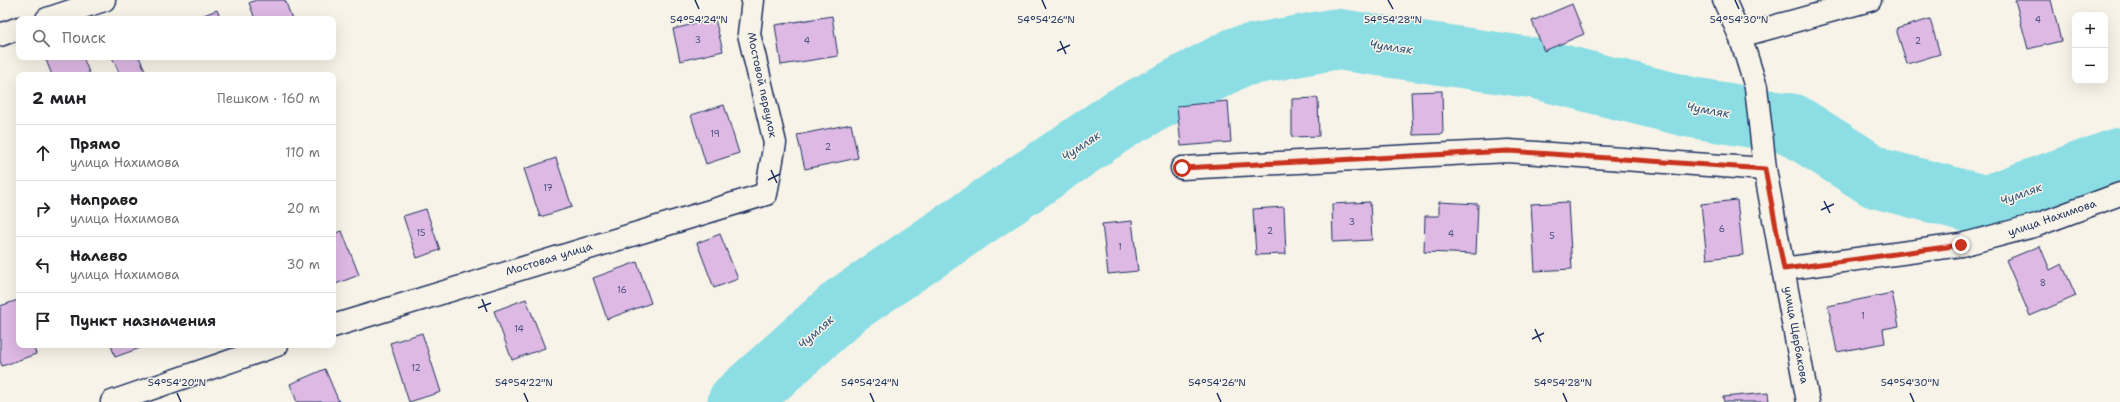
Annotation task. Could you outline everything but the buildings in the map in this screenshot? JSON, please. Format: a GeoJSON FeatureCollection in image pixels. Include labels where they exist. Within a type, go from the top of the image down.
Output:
{"type":"FeatureCollection","features":[{"type":"Feature","properties":{"kind":"street"},"geometry":{"type":"LineString","coordinates":[[56,16],[104,0]]}},
{"type":"Feature","properties":{"kind":"street","name":"Мостовой переулок"},"geometry":{"type":"LineString","coordinates":[[753,0],[749,34],[774,142],[766,194]]}},
{"type":"Feature","properties":{"kind":"street"},"geometry":{"type":"LineString","coordinates":[[1724,0],[1740,36],[1756,87],[1765,169],[1784,269]]}},
{"type":"Feature","properties":{"kind":"street"},"geometry":{"type":"LineString","coordinates":[[1740,36],[1870,0]]}},
{"type":"Feature","properties":{"kind":"street"},"geometry":{"type":"LineString","coordinates":[[0,35],[16,29]]}},
{"type":"Feature","properties":{"kind":"street"},"geometry":{"type":"LineString","coordinates":[[1182,168],[1508,151],[1765,169]]}},
{"type":"Feature","properties":{"kind":"street","name":"Мостовая улица"},"geometry":{"type":"LineString","coordinates":[[336,325],[766,194]]}},
{"type":"Feature","properties":{"kind":"street","name":"улица Нахимова"},"geometry":{"type":"LineString","coordinates":[[1784,269],[1961,245],[2037,225],[2120,194]]}},
{"type":"Feature","properties":{"kind":"street","name":"улица Щербакова"},"geometry":{"type":"LineString","coordinates":[[1784,269],[1808,402]]}},
{"type":"Feature","properties":{"kind":"street"},"geometry":{"type":"LineString","coordinates":[[112,402],[268,348]]}},
{"type":"Feature","properties":{"kind":"waterway","name":"Чумляк"},"geometry":{"type":"LineString","coordinates":[[738,402],[845,306],[1122,118],[1238,57],[1335,39],[1534,68],[1689,107],[1792,124],[1877,178],[1986,206],[2120,158]]}},
{"type":"Feature","properties":{"kind":"route"},"geometry":{"type":"LineString","coordinates":[[1182,168],[1508,151],[1765,169],[1784,269],[1961,245]]}}]}
